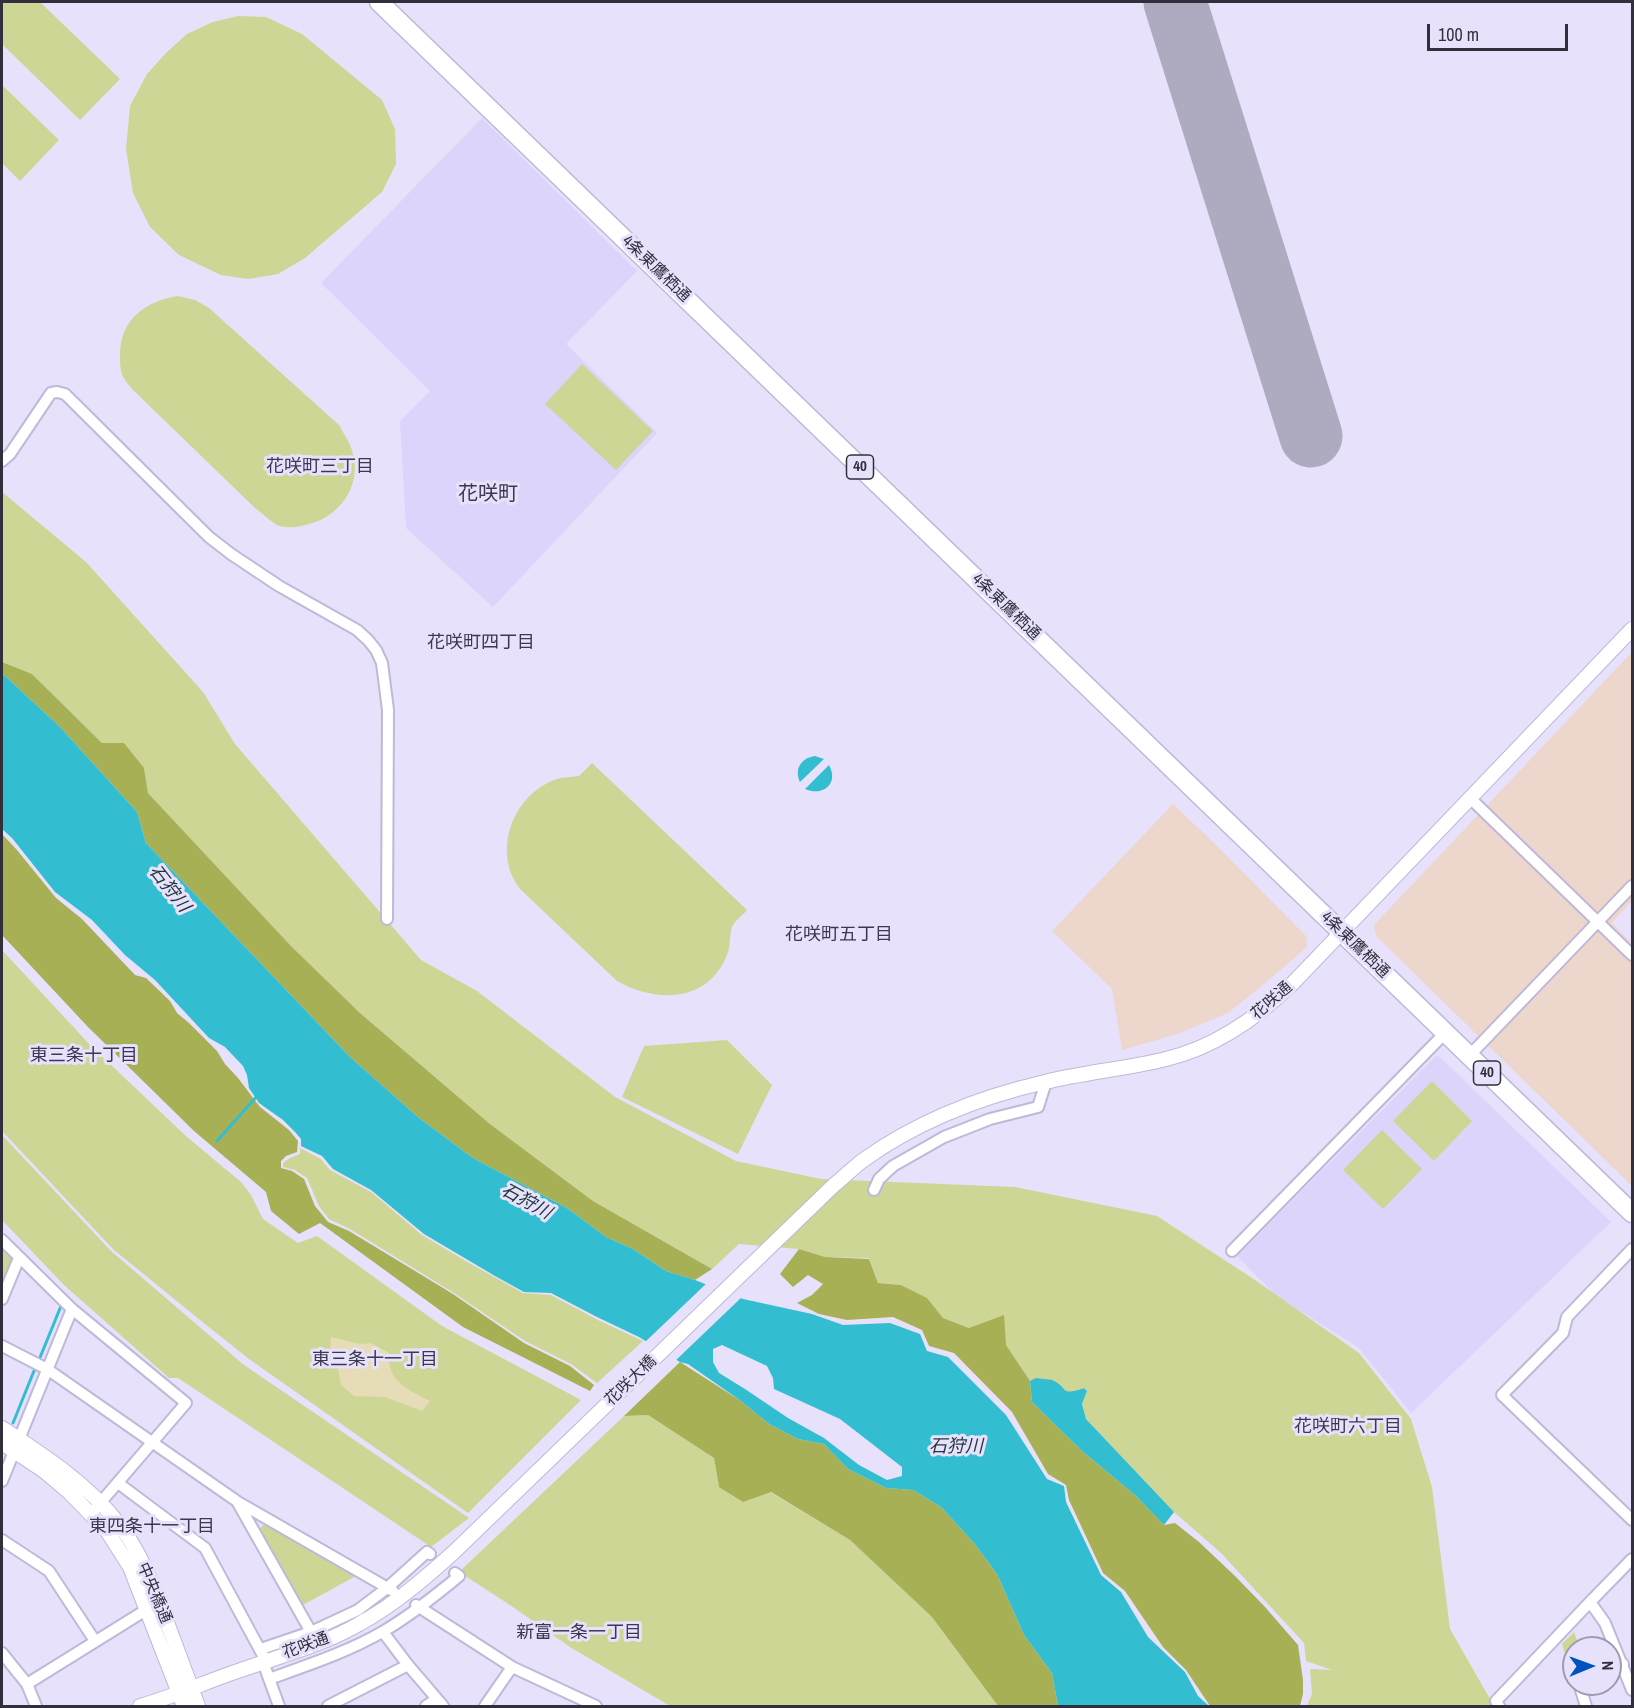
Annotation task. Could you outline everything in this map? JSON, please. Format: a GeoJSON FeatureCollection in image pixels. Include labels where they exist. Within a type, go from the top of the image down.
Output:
{"type":"FeatureCollection","features":[{"type":"Feature","properties":{"kind":"highway","name":"4条東鷹栖通"},"geometry":{"type":"LineString","coordinates":[[379,2],[1632,1213]]}},
{"type":"Feature","properties":{"kind":"street"},"geometry":{"type":"LineString","coordinates":[[2,461],[10,454],[51,393],[65,394],[216,543],[279,586],[357,630],[368,640],[382,663],[388,710],[387,919]]}},
{"type":"Feature","properties":{"kind":"street","name":"花咲通"},"geometry":{"type":"LineString","coordinates":[[808,1209],[863,1161],[906,1133],[945,1114],[992,1096],[1046,1082],[1166,1059],[1198,1048],[1249,1021],[1272,1004],[1632,629]]}},
{"type":"Feature","properties":{"kind":"street"},"geometry":{"type":"LineString","coordinates":[[1471,799],[1632,955]]}},
{"type":"Feature","properties":{"kind":"street"},"geometry":{"type":"LineString","coordinates":[[1469,1056],[1632,886]]}},
{"type":"Feature","properties":{"kind":"street"},"geometry":{"type":"LineString","coordinates":[[1232,1251],[1445,1032]]}},
{"type":"Feature","properties":{"kind":"street"},"geometry":{"type":"LineString","coordinates":[[874,1190],[879,1179],[893,1166],[944,1137],[990,1119],[1038,1107],[1046,1082]]}},
{"type":"Feature","properties":{"kind":"street","name":"花咲大橋"},"geometry":{"type":"LineString","coordinates":[[454,1552],[808,1209]]}},
{"type":"Feature","properties":{"kind":"street"},"geometry":{"type":"LineString","coordinates":[[2,1240],[72,1309],[186,1403],[95,1509]]}},
{"type":"Feature","properties":{"kind":"street"},"geometry":{"type":"LineString","coordinates":[[1632,1249],[1567,1317],[1563,1333],[1502,1395],[1632,1520]]}},
{"type":"Feature","properties":{"kind":"street"},"geometry":{"type":"LineString","coordinates":[[2,1299],[19,1258]]}},
{"type":"Feature","properties":{"kind":"street"},"geometry":{"type":"LineString","coordinates":[[2,1481],[17,1445],[40,1365],[72,1309]]}},
{"type":"Feature","properties":{"kind":"street"},"geometry":{"type":"LineString","coordinates":[[2,1346],[40,1365],[238,1502],[390,1590]]}},
{"type":"Feature","properties":{"kind":"street","name":"中央橋通"},"geometry":{"type":"LineString","coordinates":[[2,1428],[17,1445],[72,1477],[95,1509],[130,1567],[146,1610],[185,1690],[198,1707]]}},
{"type":"Feature","properties":{"kind":"street","name":"中央橋通"},"geometry":{"type":"LineString","coordinates":[[2,1443],[17,1445]]}},
{"type":"Feature","properties":{"kind":"street"},"geometry":{"type":"LineString","coordinates":[[118,1484],[205,1548],[263,1657],[279,1707]]}},
{"type":"Feature","properties":{"kind":"street"},"geometry":{"type":"LineString","coordinates":[[238,1502],[311,1632]]}},
{"type":"Feature","properties":{"kind":"street","name":"中央橋通"},"geometry":{"type":"LineString","coordinates":[[95,1509],[118,1523],[137,1552],[157,1596],[185,1690],[184,1707]]}},
{"type":"Feature","properties":{"kind":"street"},"geometry":{"type":"LineString","coordinates":[[2,1540],[49,1571],[95,1641]]}},
{"type":"Feature","properties":{"kind":"street"},"geometry":{"type":"LineString","coordinates":[[263,1657],[358,1610],[390,1590],[427,1552],[430,1554]]}},
{"type":"Feature","properties":{"kind":"street","name":"花咲通"},"geometry":{"type":"LineString","coordinates":[[140,1707],[263,1657],[317,1644],[358,1625],[406,1594],[454,1552]]}},
{"type":"Feature","properties":{"kind":"street"},"geometry":{"type":"LineString","coordinates":[[1499,1707],[1496,1701],[1632,1559]]}},
{"type":"Feature","properties":{"kind":"street"},"geometry":{"type":"LineString","coordinates":[[269,1679],[329,1657],[383,1632],[459,1576],[455,1573]]}},
{"type":"Feature","properties":{"kind":"street"},"geometry":{"type":"LineString","coordinates":[[1590,1602],[1605,1623],[1632,1690]]}},
{"type":"Feature","properties":{"kind":"street"},"geometry":{"type":"LineString","coordinates":[[418,1606],[512,1667],[596,1707]]}},
{"type":"Feature","properties":{"kind":"street"},"geometry":{"type":"LineString","coordinates":[[27,1684],[146,1610]]}},
{"type":"Feature","properties":{"kind":"street"},"geometry":{"type":"LineString","coordinates":[[383,1632],[440,1703],[426,1707]]}},
{"type":"Feature","properties":{"kind":"street"},"geometry":{"type":"LineString","coordinates":[[2,1653],[27,1684],[36,1707]]}},
{"type":"Feature","properties":{"kind":"street"},"geometry":{"type":"LineString","coordinates":[[327,1707],[408,1665]]}},
{"type":"Feature","properties":{"kind":"street"},"geometry":{"type":"LineString","coordinates":[[485,1707],[512,1667]]}},
{"type":"Feature","properties":{"kind":"shaded area"},"geometry":{"type":"Polygon","coordinates":[[[482,118],[637,271],[566,344],[657,433],[493,607],[406,528],[400,421],[430,391],[321,283],[482,118]]]}},
{"type":"Feature","properties":{"kind":"shaded area"},"geometry":{"type":"Polygon","coordinates":[[[1632,652],[1632,901],[1612,923],[1632,944],[1632,1186],[1376,936],[1374,925],[1632,652]]]}},
{"type":"Feature","properties":{"kind":"shaded area"},"geometry":{"type":"Polygon","coordinates":[[[1173,804],[1306,936],[1307,947],[1228,1013],[1177,1034],[1122,1050],[1112,989],[1052,931],[1173,804]]]}},
{"type":"Feature","properties":{"kind":"shaded area"},"geometry":{"type":"Polygon","coordinates":[[[1436,1056],[1440,1057],[1611,1222],[1411,1413],[1358,1347],[1276,1296],[1237,1256],[1436,1056]]]}},
{"type":"Feature","properties":{"kind":"green space"},"geometry":{"type":"Polygon","coordinates":[[[2,2],[40,2],[120,79],[80,120],[2,44],[2,2]]]}},
{"type":"Feature","properties":{"kind":"green space"},"geometry":{"type":"Polygon","coordinates":[[[238,16],[266,17],[302,34],[382,100],[395,129],[396,164],[382,192],[305,258],[278,274],[248,279],[221,275],[179,255],[150,227],[133,193],[126,149],[130,106],[147,74],[187,34],[213,22],[238,16]]]}},
{"type":"Feature","properties":{"kind":"green space"},"geometry":{"type":"Polygon","coordinates":[[[2,85],[59,140],[20,181],[2,163],[2,85]]]}},
{"type":"Feature","properties":{"kind":"green space"},"geometry":{"type":"Polygon","coordinates":[[[178,296],[195,300],[209,308],[339,425],[350,445],[355,470],[348,494],[332,513],[302,526],[277,525],[255,508],[125,380],[121,370],[121,343],[130,322],[137,314],[155,302],[178,296]]]}},
{"type":"Feature","properties":{"kind":"green space"},"geometry":{"type":"Polygon","coordinates":[[[582,364],[653,431],[616,470],[545,404],[582,364]]]}},
{"type":"Feature","properties":{"kind":"green space"},"geometry":{"type":"Polygon","coordinates":[[[2,492],[86,562],[203,692],[235,744],[421,960],[477,991],[615,1097],[736,1161],[821,1179],[1015,1187],[1157,1216],[1255,1280],[1359,1353],[1411,1419],[1432,1487],[1450,1629],[1494,1706],[1307,1706],[1312,1694],[1310,1669],[1332,1670],[1306,1661],[1304,1643],[1221,1553],[1174,1512],[1086,1419],[1082,1404],[1087,1391],[1084,1388],[1070,1392],[1045,1379],[1030,1381],[1006,1345],[943,1318],[926,1298],[901,1285],[878,1283],[869,1258],[825,1257],[799,1249],[739,1244],[712,1269],[593,1201],[490,1124],[360,1013],[291,946],[148,793],[144,768],[102,743],[32,674],[2,662],[2,492]]]}},
{"type":"Feature","properties":{"kind":"green space"},"geometry":{"type":"Polygon","coordinates":[[[2,662],[32,674],[102,743],[124,743],[144,768],[148,793],[291,946],[360,1013],[490,1124],[593,1201],[712,1269],[695,1280],[666,1271],[633,1249],[606,1237],[567,1208],[473,1158],[419,1118],[349,1056],[146,843],[137,812],[60,727],[2,673],[2,662]]]}},
{"type":"Feature","properties":{"kind":"green space"},"geometry":{"type":"Polygon","coordinates":[[[592,763],[747,910],[733,925],[728,952],[718,971],[694,990],[664,995],[648,993],[617,981],[520,889],[511,873],[507,858],[507,844],[510,829],[524,802],[547,783],[561,778],[579,776],[592,763]]]}},
{"type":"Feature","properties":{"kind":"green space"},"geometry":{"type":"Polygon","coordinates":[[[2,834],[56,898],[82,919],[135,975],[146,978],[170,1001],[177,1013],[217,1051],[260,1107],[289,1130],[298,1141],[297,1152],[286,1156],[281,1161],[281,1168],[292,1171],[304,1179],[315,1206],[328,1222],[349,1231],[453,1294],[524,1343],[570,1366],[594,1385],[590,1391],[463,1327],[320,1223],[299,1234],[271,1211],[266,1192],[194,1131],[88,1027],[2,935],[2,834]]]}},
{"type":"Feature","properties":{"kind":"green space"},"geometry":{"type":"Polygon","coordinates":[[[2,950],[91,1046],[187,1137],[241,1182],[251,1195],[263,1219],[298,1243],[317,1236],[442,1326],[581,1400],[468,1513],[249,1359],[114,1250],[2,1131],[2,950]]]}},
{"type":"Feature","properties":{"kind":"green space"},"geometry":{"type":"Polygon","coordinates":[[[727,1040],[772,1085],[738,1154],[622,1097],[644,1046],[727,1040]]]}},
{"type":"Feature","properties":{"kind":"green space"},"geometry":{"type":"Polygon","coordinates":[[[1432,1081],[1472,1121],[1434,1161],[1393,1121],[1432,1081]]]}},
{"type":"Feature","properties":{"kind":"green space"},"geometry":{"type":"Polygon","coordinates":[[[1382,1130],[1422,1169],[1383,1209],[1343,1170],[1382,1130]]]}},
{"type":"Feature","properties":{"kind":"green space"},"geometry":{"type":"Polygon","coordinates":[[[2,1135],[111,1251],[244,1365],[469,1518],[431,1547],[178,1378],[169,1378],[64,1285],[2,1220],[2,1135]]]}},
{"type":"Feature","properties":{"kind":"green space"},"geometry":{"type":"Polygon","coordinates":[[[300,1148],[321,1159],[330,1170],[371,1192],[422,1235],[469,1263],[523,1293],[551,1295],[643,1341],[597,1383],[571,1364],[525,1341],[454,1293],[350,1229],[329,1219],[319,1206],[307,1178],[295,1170],[283,1167],[283,1163],[300,1154],[300,1148]]]}},
{"type":"Feature","properties":{"kind":"green space"},"geometry":{"type":"Polygon","coordinates":[[[2,1249],[13,1261],[2,1286],[2,1249]]]}},
{"type":"Feature","properties":{"kind":"green space"},"geometry":{"type":"Polygon","coordinates":[[[799,1249],[825,1257],[869,1259],[878,1283],[901,1285],[927,1298],[943,1318],[969,1328],[1004,1315],[1006,1345],[1030,1381],[1032,1402],[1082,1451],[1135,1495],[1164,1525],[1175,1523],[1199,1542],[1265,1607],[1298,1645],[1303,1680],[1300,1706],[1210,1706],[1186,1670],[1163,1647],[1125,1591],[1103,1573],[1069,1500],[1066,1485],[1048,1474],[1012,1412],[954,1353],[929,1346],[922,1330],[893,1317],[847,1320],[819,1314],[797,1303],[812,1295],[823,1284],[808,1275],[793,1287],[780,1274],[799,1249]]]}},
{"type":"Feature","properties":{"kind":"green space"},"geometry":{"type":"Polygon","coordinates":[[[680,1362],[741,1401],[769,1424],[798,1439],[824,1444],[848,1469],[886,1488],[913,1490],[941,1507],[974,1543],[997,1574],[1024,1635],[1052,1673],[1058,1706],[998,1706],[932,1617],[850,1540],[771,1492],[743,1502],[719,1487],[714,1458],[648,1415],[624,1416],[680,1362]]]}},
{"type":"Feature","properties":{"kind":"green space"},"geometry":{"type":"Polygon","coordinates":[[[648,1415],[714,1458],[719,1487],[770,1492],[850,1540],[932,1617],[998,1706],[670,1706],[570,1647],[459,1572],[624,1416],[648,1415]]]}},
{"type":"Feature","properties":{"kind":"green space"},"geometry":{"type":"Polygon","coordinates":[[[265,1524],[356,1576],[301,1606],[259,1529],[265,1524]]]}},
{"type":"Feature","properties":{"kind":"sand"},"geometry":{"type":"Polygon","coordinates":[[[331,1337],[360,1344],[371,1343],[389,1353],[389,1363],[395,1378],[430,1401],[422,1411],[385,1397],[354,1396],[341,1385],[337,1362],[330,1350],[331,1337]]]}},
{"type":"Feature","properties":{"kind":"water","name":"石狩川"},"geometry":{"type":"Polygon","coordinates":[[[2,673],[60,727],[137,812],[146,843],[349,1056],[419,1118],[473,1158],[567,1208],[606,1237],[633,1249],[666,1271],[743,1299],[812,1314],[843,1325],[890,1323],[920,1334],[927,1351],[948,1357],[1006,1415],[1047,1479],[1064,1486],[1066,1502],[1101,1575],[1121,1592],[1148,1637],[1185,1672],[1198,1696],[1209,1706],[1058,1706],[1052,1673],[1024,1635],[997,1574],[974,1543],[941,1507],[913,1490],[886,1488],[848,1469],[824,1444],[798,1439],[769,1424],[741,1401],[688,1364],[680,1362],[639,1337],[551,1293],[524,1292],[495,1276],[424,1234],[371,1190],[333,1169],[322,1156],[301,1146],[301,1139],[296,1133],[283,1120],[259,1103],[249,1088],[243,1066],[225,1047],[209,1038],[155,980],[125,955],[92,920],[55,892],[12,838],[2,829],[2,673]],[[722,1345],[713,1349],[713,1362],[719,1373],[788,1418],[824,1438],[859,1465],[887,1480],[902,1476],[902,1467],[840,1419],[774,1389],[773,1378],[767,1366],[722,1345]]]}},
{"type":"Feature","properties":{"kind":"water"},"geometry":{"type":"Polygon","coordinates":[[[815,756],[824,759],[800,782],[798,769],[800,765],[806,759],[815,756]]]}},
{"type":"Feature","properties":{"kind":"water"},"geometry":{"type":"Polygon","coordinates":[[[829,765],[832,777],[828,787],[818,791],[805,789],[829,765]]]}},
{"type":"Feature","properties":{"kind":"water"},"geometry":{"type":"Polygon","coordinates":[[[1036,1378],[1052,1380],[1067,1391],[1084,1388],[1087,1391],[1082,1404],[1086,1419],[1174,1512],[1164,1525],[1135,1495],[1082,1451],[1032,1402],[1030,1381],[1036,1378]]]}},
{"type":"Feature","properties":{"kind":"pier"},"geometry":{"type":"Polygon","coordinates":[[[708,1282],[743,1296],[674,1362],[644,1343],[708,1282]]]}},
{"type":"Feature","properties":{"kind":"waterway"},"geometry":{"type":"LineString","coordinates":[[217,1141],[258,1095]]}},
{"type":"Feature","properties":{"kind":"waterway"},"geometry":{"type":"LineString","coordinates":[[39,1360],[61,1306]]}},
{"type":"Feature","properties":{"kind":"waterway"},"geometry":{"type":"LineString","coordinates":[[13,1423],[36,1366]]}},
{"type":"Feature","properties":{"kind":"runway"},"geometry":{"type":"LineString","coordinates":[[1175,2],[1311,436]]}},
{"type":"Feature","properties":{"kind":"district","name":"花咲町三丁目"},"geometry":{"type":"Point","coordinates":[320,467]}},
{"type":"Feature","properties":{"kind":"district","name":"花咲町"},"geometry":{"type":"Point","coordinates":[488,495]}},
{"type":"Feature","properties":{"kind":"district","name":"花咲町四丁目"},"geometry":{"type":"Point","coordinates":[481,643]}},
{"type":"Feature","properties":{"kind":"district","name":"花咲町五丁目"},"geometry":{"type":"Point","coordinates":[839,935]}},
{"type":"Feature","properties":{"kind":"district","name":"東三条十丁目"},"geometry":{"type":"Point","coordinates":[84,1056]}},
{"type":"Feature","properties":{"kind":"district","name":"東三条十一丁目"},"geometry":{"type":"Point","coordinates":[375,1360]}},
{"type":"Feature","properties":{"kind":"district","name":"花咲町六丁目"},"geometry":{"type":"Point","coordinates":[1348,1427]}},
{"type":"Feature","properties":{"kind":"district","name":"東四条十一丁目"},"geometry":{"type":"Point","coordinates":[152,1527]}},
{"type":"Feature","properties":{"kind":"district","name":"新富一条一丁目"},"geometry":{"type":"Point","coordinates":[579,1633]}}]}
